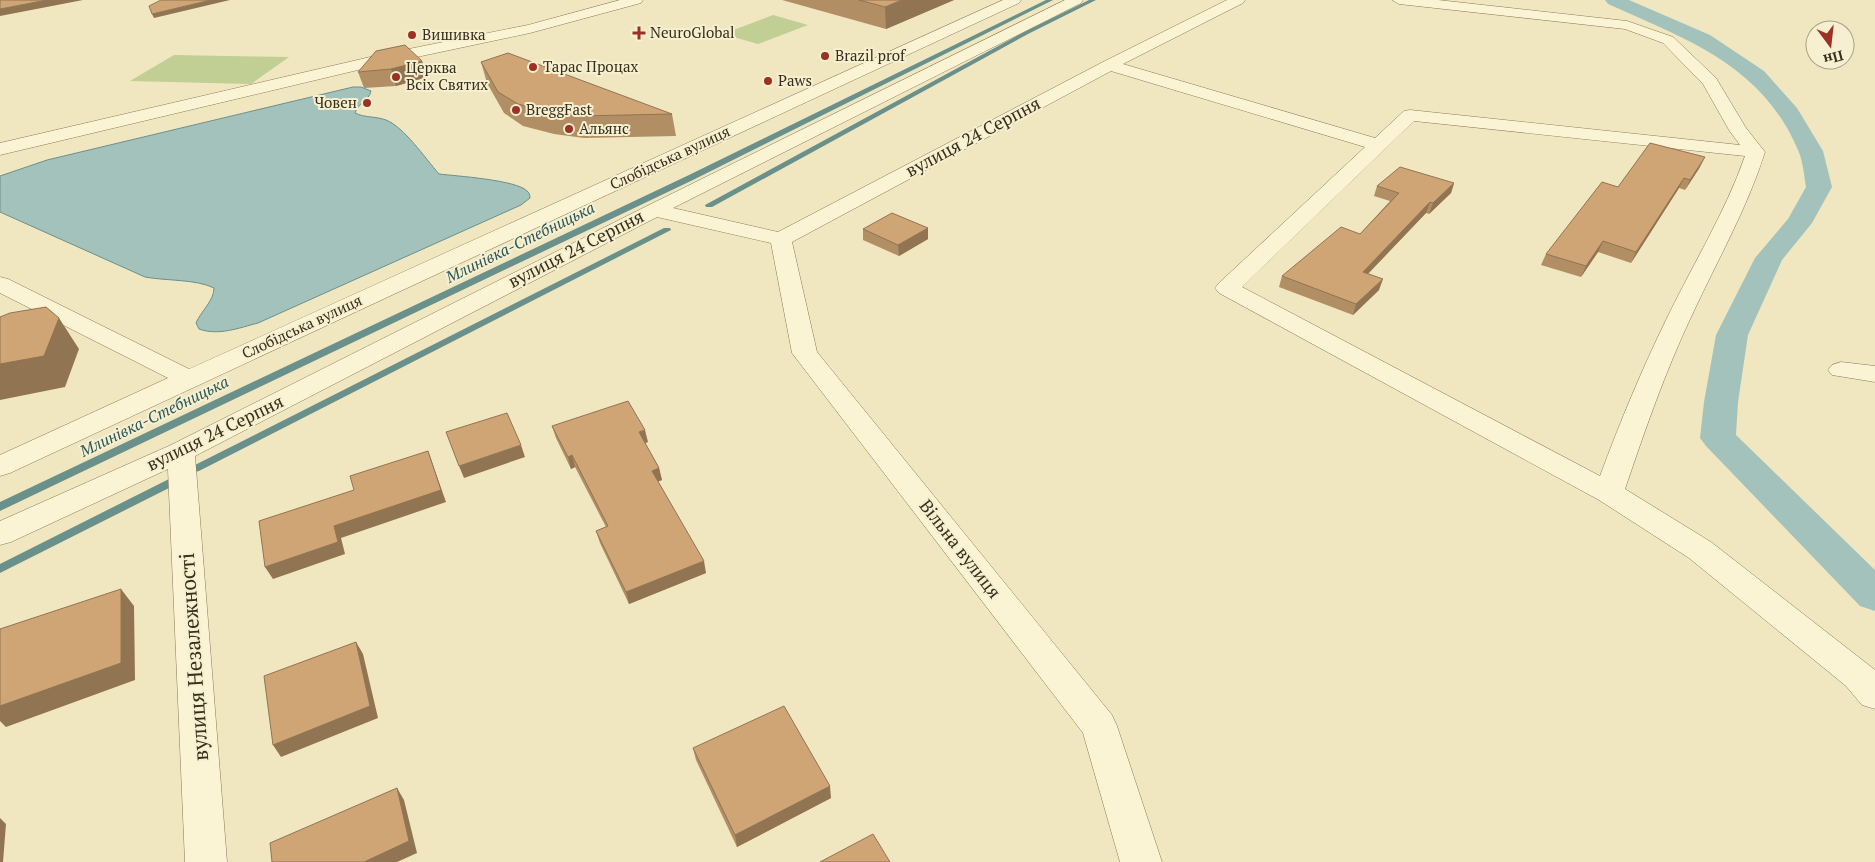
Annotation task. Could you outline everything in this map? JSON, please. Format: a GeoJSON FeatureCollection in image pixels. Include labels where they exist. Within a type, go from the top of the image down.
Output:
{"type":"FeatureCollection","features":[{"type":"Feature","properties":{"kind":"street"},"geometry":{"type":"LineString","coordinates":[[0,148],[379,60],[530,29],[636,0]]}},
{"type":"Feature","properties":{"kind":"street","name":"Слобідська вулиця"},"geometry":{"type":"LineString","coordinates":[[0,466],[1014,0]]}},
{"type":"Feature","properties":{"kind":"street"},"geometry":{"type":"LineString","coordinates":[[654,210],[1076,0]]}},
{"type":"Feature","properties":{"kind":"street","name":"вулиця 24 Серпня"},"geometry":{"type":"LineString","coordinates":[[0,534],[181,452],[654,210],[781,238],[1109,65],[1238,0]]}},
{"type":"Feature","properties":{"kind":"street"},"geometry":{"type":"LineString","coordinates":[[1399,0],[1627,25],[1668,40],[1710,82],[1738,130],[1756,152]]}},
{"type":"Feature","properties":{"kind":"street"},"geometry":{"type":"LineString","coordinates":[[1109,65],[1379,145]]}},
{"type":"Feature","properties":{"kind":"street"},"geometry":{"type":"LineString","coordinates":[[1756,152],[1410,115],[1227,288],[1609,493],[1700,550],[1858,676],[1875,694]]}},
{"type":"Feature","properties":{"kind":"street"},"geometry":{"type":"LineString","coordinates":[[1609,493],[1638,409],[1679,317],[1745,185],[1756,152]]}},
{"type":"Feature","properties":{"kind":"street","name":"Вільна вулиця"},"geometry":{"type":"LineString","coordinates":[[781,238],[805,353],[1099,726],[1141,862]]}},
{"type":"Feature","properties":{"kind":"street"},"geometry":{"type":"LineString","coordinates":[[0,284],[189,379]]}},
{"type":"Feature","properties":{"kind":"street"},"geometry":{"type":"LineString","coordinates":[[1841,370],[1875,374]]}},
{"type":"Feature","properties":{"kind":"street","name":"вулиця Незалежності"},"geometry":{"type":"LineString","coordinates":[[181,452],[206,862]]}},
{"type":"Feature","properties":{"kind":"green space"},"geometry":{"type":"Polygon","coordinates":[[[773,15],[808,25],[758,44],[723,34],[773,15]]]}},
{"type":"Feature","properties":{"kind":"green space"},"geometry":{"type":"Polygon","coordinates":[[[174,55],[289,57],[251,84],[130,81],[174,55]]]}},
{"type":"Feature","properties":{"kind":"water"},"geometry":{"type":"Polygon","coordinates":[[[353,87],[361,87],[371,91],[355,113],[386,120],[400,129],[439,174],[486,179],[511,184],[528,191],[530,198],[521,205],[258,323],[214,332],[199,329],[196,323],[210,302],[214,288],[190,282],[145,277],[0,212],[0,176],[47,160],[353,87]]]}},
{"type":"Feature","properties":{"kind":"building"},"geometry":{"type":"Polygon","coordinates":[[[0,0],[47,0],[0,9],[0,0]]]}},
{"type":"Feature","properties":{"kind":"building"},"geometry":{"type":"Polygon","coordinates":[[[161,0],[211,0],[152,14],[149,6],[161,0]]]}},
{"type":"Feature","properties":{"kind":"building"},"geometry":{"type":"Polygon","coordinates":[[[859,0],[902,0],[885,7],[859,0]]]}},
{"type":"Feature","properties":{"kind":"building"},"geometry":{"type":"Polygon","coordinates":[[[405,45],[422,61],[391,69],[358,72],[376,51],[405,45]]]}},
{"type":"Feature","properties":{"kind":"building"},"geometry":{"type":"Polygon","coordinates":[[[508,53],[672,114],[579,116],[549,112],[518,104],[498,92],[481,62],[508,53]]]}},
{"type":"Feature","properties":{"kind":"building"},"geometry":{"type":"Polygon","coordinates":[[[1650,143],[1705,157],[1690,180],[1684,178],[1636,252],[1603,241],[1586,266],[1546,254],[1602,182],[1618,187],[1650,143]]]}},
{"type":"Feature","properties":{"kind":"building"},"geometry":{"type":"Polygon","coordinates":[[[1400,167],[1454,183],[1433,203],[1430,202],[1363,272],[1383,279],[1356,304],[1282,276],[1341,227],[1360,234],[1399,193],[1377,186],[1400,167]]]}},
{"type":"Feature","properties":{"kind":"building"},"geometry":{"type":"Polygon","coordinates":[[[892,213],[928,228],[898,245],[863,229],[892,213]]]}},
{"type":"Feature","properties":{"kind":"building"},"geometry":{"type":"Polygon","coordinates":[[[46,307],[59,318],[44,356],[0,364],[0,317],[10,313],[46,307]]]}},
{"type":"Feature","properties":{"kind":"building"},"geometry":{"type":"Polygon","coordinates":[[[628,401],[645,430],[639,432],[659,468],[652,471],[704,561],[626,592],[596,531],[608,526],[572,455],[568,457],[552,426],[628,401]]]}},
{"type":"Feature","properties":{"kind":"building"},"geometry":{"type":"Polygon","coordinates":[[[507,413],[521,445],[459,466],[446,432],[507,413]]]}},
{"type":"Feature","properties":{"kind":"building"},"geometry":{"type":"Polygon","coordinates":[[[428,451],[441,490],[334,526],[338,542],[265,567],[259,521],[354,490],[350,476],[428,451]]]}},
{"type":"Feature","properties":{"kind":"building"},"geometry":{"type":"Polygon","coordinates":[[[121,589],[121,663],[0,706],[0,629],[121,589]]]}},
{"type":"Feature","properties":{"kind":"building"},"geometry":{"type":"Polygon","coordinates":[[[356,642],[370,706],[273,745],[264,676],[356,642]]]}},
{"type":"Feature","properties":{"kind":"building"},"geometry":{"type":"Polygon","coordinates":[[[784,706],[830,786],[735,835],[693,748],[784,706]]]}},
{"type":"Feature","properties":{"kind":"building"},"geometry":{"type":"Polygon","coordinates":[[[397,788],[409,841],[364,862],[272,862],[270,843],[397,788]]]}},
{"type":"Feature","properties":{"kind":"building"},"geometry":{"type":"Polygon","coordinates":[[[873,834],[890,862],[820,862],[873,834]]]}},
{"type":"Feature","properties":{"kind":"waterway","name":"Млинівка-Стебницька"},"geometry":{"type":"LineString","coordinates":[[0,507],[692,177],[1050,0]]}},
{"type":"Feature","properties":{"kind":"waterway"},"geometry":{"type":"LineString","coordinates":[[709,205],[1026,33],[1093,0]]}},
{"type":"Feature","properties":{"kind":"waterway"},"geometry":{"type":"LineString","coordinates":[[1614,0],[1703,39],[1757,75],[1789,113],[1811,151],[1819,187],[1799,223],[1769,258],[1732,335],[1721,402],[1718,438],[1875,595]]}},
{"type":"Feature","properties":{"kind":"waterway"},"geometry":{"type":"LineString","coordinates":[[195,469],[667,230]]}},
{"type":"Feature","properties":{"kind":"waterway"},"geometry":{"type":"LineString","coordinates":[[0,569],[169,483]]}},
{"type":"Feature","properties":{"kind":"place","name":"NeuroGlobal"},"geometry":{"type":"Point","coordinates":[639,33]}},
{"type":"Feature","properties":{"kind":"place","name":"Вишивка"},"geometry":{"type":"Point","coordinates":[412,35]}},
{"type":"Feature","properties":{"kind":"place","name":"Brazil prof"},"geometry":{"type":"Point","coordinates":[825,56]}},
{"type":"Feature","properties":{"kind":"place","name":"Тарас Процах"},"geometry":{"type":"Point","coordinates":[533,67]}},
{"type":"Feature","properties":{"kind":"place","name":"Церква Всіх Святих"},"geometry":{"type":"Point","coordinates":[396,77]}},
{"type":"Feature","properties":{"kind":"place","name":"Paws"},"geometry":{"type":"Point","coordinates":[768,81]}},
{"type":"Feature","properties":{"kind":"place","name":"Човен"},"geometry":{"type":"Point","coordinates":[367,103]}},
{"type":"Feature","properties":{"kind":"place","name":"BreggFast"},"geometry":{"type":"Point","coordinates":[516,110]}},
{"type":"Feature","properties":{"kind":"place","name":"Альянс"},"geometry":{"type":"Point","coordinates":[569,129]}}]}
